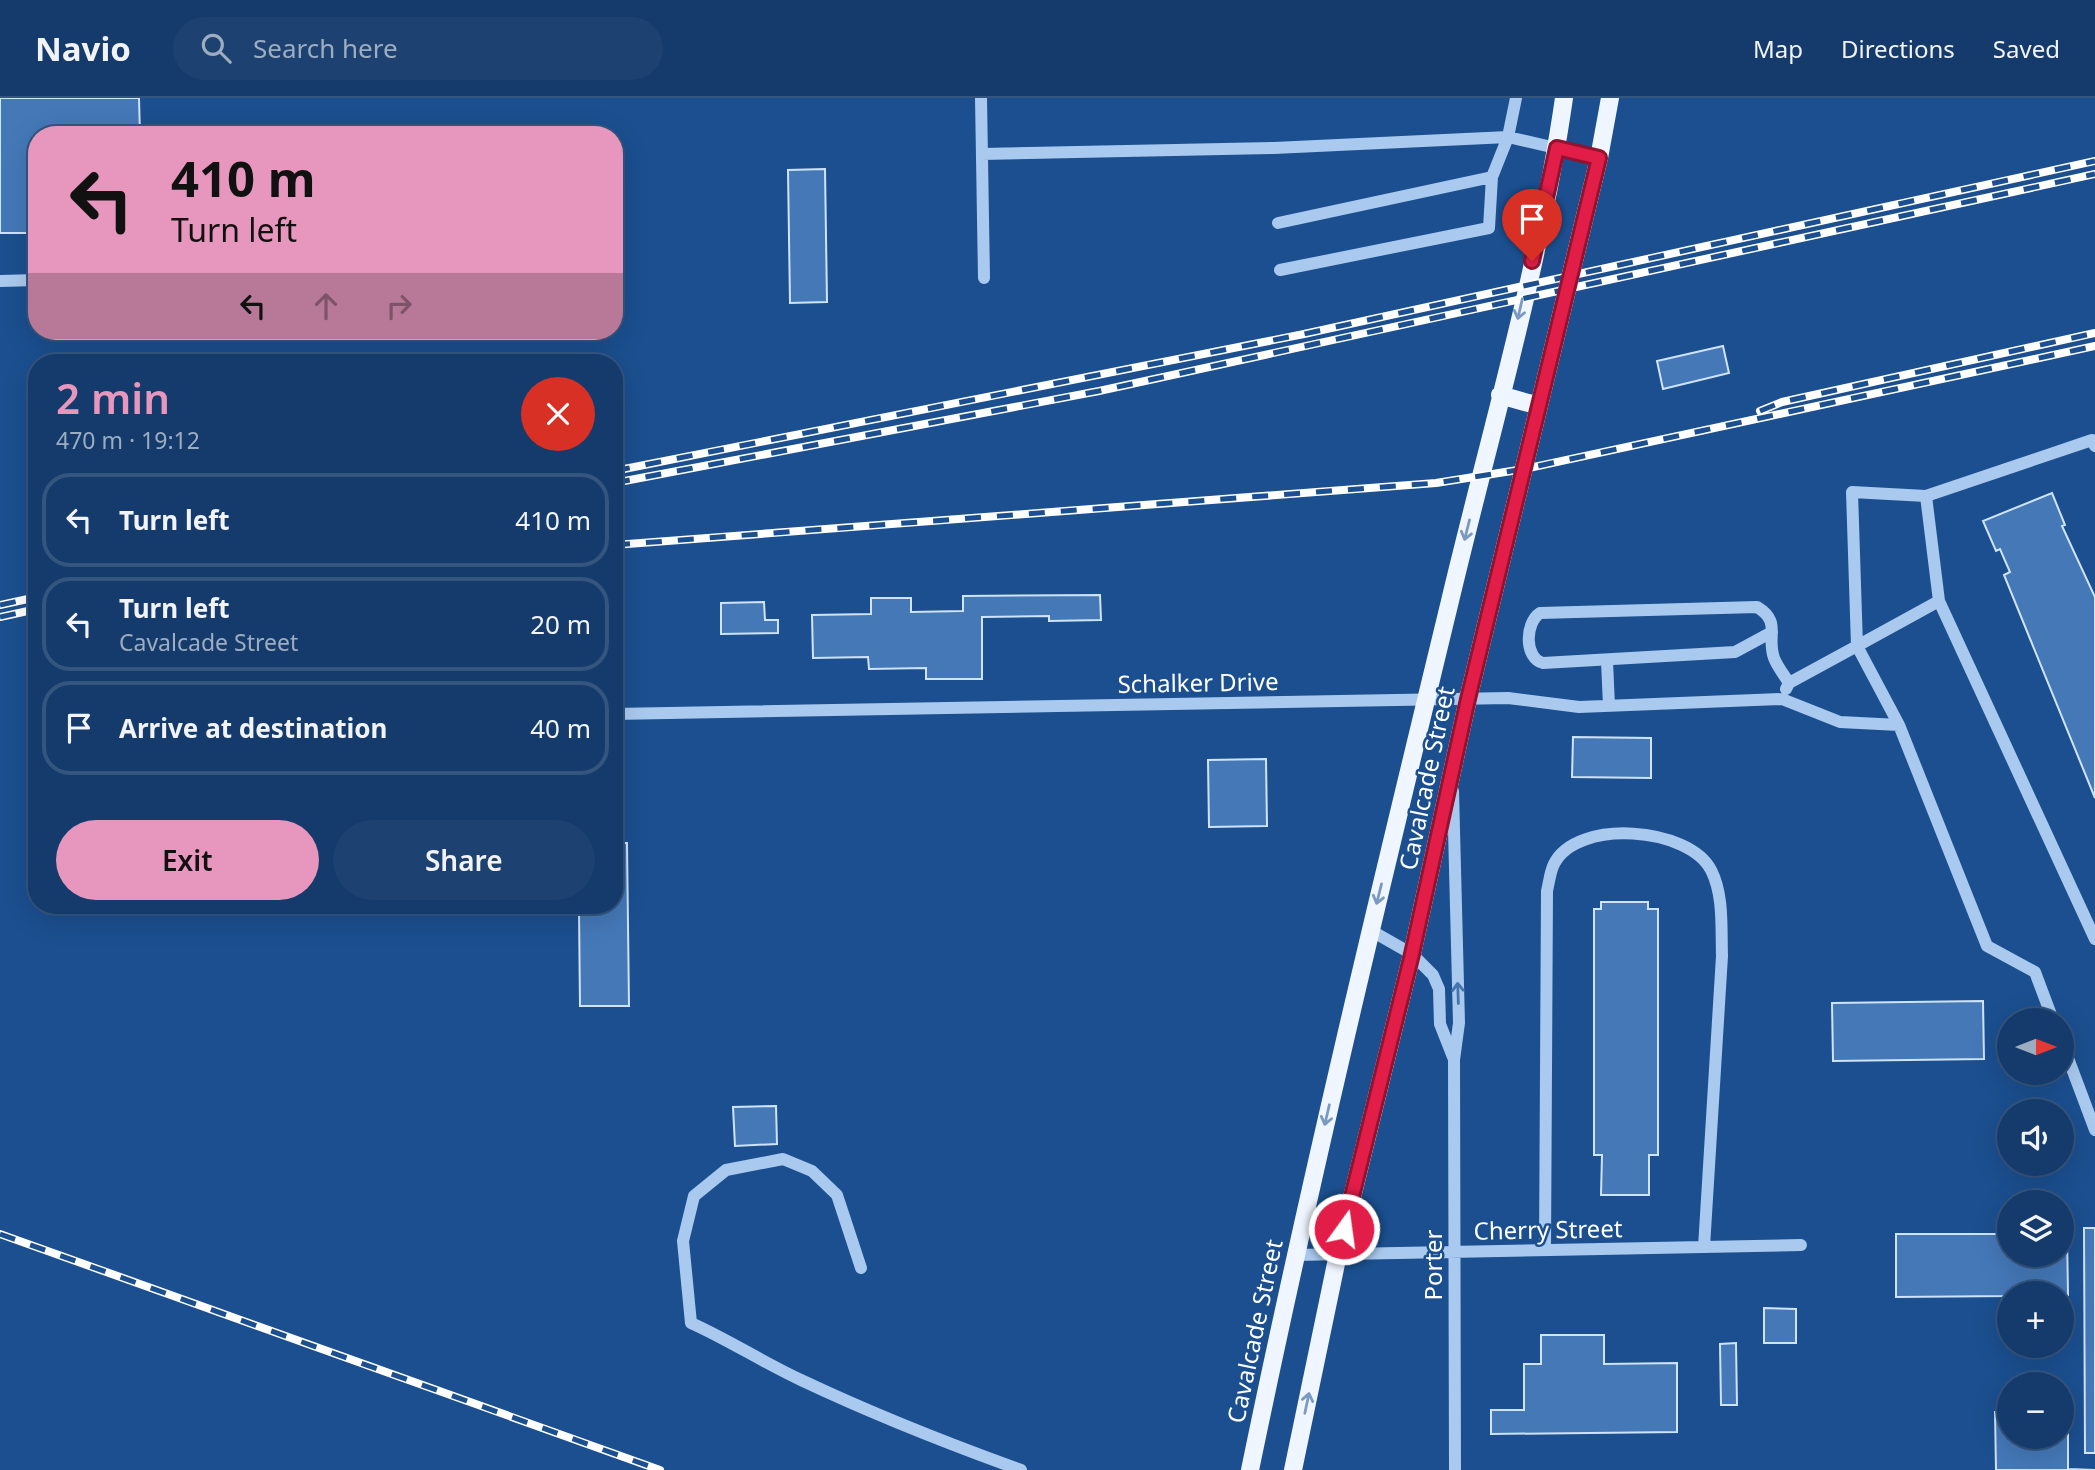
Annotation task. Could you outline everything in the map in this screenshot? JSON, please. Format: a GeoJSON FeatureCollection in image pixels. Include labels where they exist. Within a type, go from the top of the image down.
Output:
{"type":"FeatureCollection","features":[{"type":"Feature","properties":{"kind":"main road","name":"Cavalcade Street"},"geometry":{"type":"LineString","coordinates":[[1250,1470],[1295,1255],[1370,930],[1557,148],[1564,98]]}},
{"type":"Feature","properties":{"kind":"main road","name":"Cavalcade Street"},"geometry":{"type":"LineString","coordinates":[[1293,1470],[1338,1254],[1412,954],[1468,699],[1599,158],[1610,98]]}},
{"type":"Feature","properties":{"kind":"main road"},"geometry":{"type":"LineString","coordinates":[[1500,395],[1539,406]]}},
{"type":"Feature","properties":{"kind":"street"},"geometry":{"type":"LineString","coordinates":[[981,98],[984,278]]}},
{"type":"Feature","properties":{"kind":"street"},"geometry":{"type":"LineString","coordinates":[[1280,270],[1489,228],[1492,177],[1508,137],[1516,98]]}},
{"type":"Feature","properties":{"kind":"street"},"geometry":{"type":"LineString","coordinates":[[982,154],[1275,148],[1508,137],[1599,158]]}},
{"type":"Feature","properties":{"kind":"street"},"geometry":{"type":"LineString","coordinates":[[1278,223],[1492,177]]}},
{"type":"Feature","properties":{"kind":"street"},"geometry":{"type":"LineString","coordinates":[[0,281],[28,280]]}},
{"type":"Feature","properties":{"kind":"street"},"geometry":{"type":"LineString","coordinates":[[2048,1008],[2035,972],[1987,946],[1899,725],[1857,646],[1852,492],[1926,496],[2092,440],[2095,446]]}},
{"type":"Feature","properties":{"kind":"street"},"geometry":{"type":"LineString","coordinates":[[1926,496],[1939,601],[2095,939]]}},
{"type":"Feature","properties":{"kind":"street"},"geometry":{"type":"LineString","coordinates":[[1899,725],[1840,722],[1782,699],[1789,683],[1939,601]]}},
{"type":"Feature","properties":{"kind":"street"},"geometry":{"type":"LineString","coordinates":[[1772,632],[1735,652],[1608,660],[1536,661],[1531,655],[1530,625],[1533,617],[1540,612],[1757,607],[1768,613],[1772,632],[1773,656],[1789,683]]}},
{"type":"Feature","properties":{"kind":"street"},"geometry":{"type":"LineString","coordinates":[[1608,660],[1609,706]]}},
{"type":"Feature","properties":{"kind":"street","name":"Schalker Drive"},"geometry":{"type":"LineString","coordinates":[[623,714],[1508,698],[1578,707],[1782,699]]}},
{"type":"Feature","properties":{"kind":"street","name":"Porter"},"geometry":{"type":"LineString","coordinates":[[1454,766],[1453,858],[1459,1023],[1454,1060],[1452,1252],[1455,1470]]}},
{"type":"Feature","properties":{"kind":"street"},"geometry":{"type":"LineString","coordinates":[[1545,1250],[1547,891],[1554,863],[1573,846],[1598,836],[1626,834],[1661,836],[1691,848],[1711,870],[1721,908],[1722,956],[1703,1247]]}},
{"type":"Feature","properties":{"kind":"street","name":"Porter"},"geometry":{"type":"LineString","coordinates":[[1370,930],[1412,954],[1433,975],[1439,989],[1440,1024],[1454,1060]]}},
{"type":"Feature","properties":{"kind":"street"},"geometry":{"type":"LineString","coordinates":[[2074,1074],[2095,1130]]}},
{"type":"Feature","properties":{"kind":"street"},"geometry":{"type":"LineString","coordinates":[[861,1268],[838,1195],[812,1171],[783,1159],[726,1170],[694,1196],[683,1241],[691,1323],[734,1342],[797,1378],[902,1427],[1021,1470]]}},
{"type":"Feature","properties":{"kind":"street","name":"Cherry Street"},"geometry":{"type":"LineString","coordinates":[[1295,1255],[1801,1245]]}},
{"type":"Feature","properties":{"kind":"building"},"geometry":{"type":"Polygon","coordinates":[[[0,98],[139,98],[140,126],[28,126],[28,233],[0,233],[0,98]]]}},
{"type":"Feature","properties":{"kind":"building"},"geometry":{"type":"Polygon","coordinates":[[[825,169],[827,302],[790,303],[788,170],[825,169]]]}},
{"type":"Feature","properties":{"kind":"building"},"geometry":{"type":"Polygon","coordinates":[[[1723,346],[1729,373],[1663,389],[1657,361],[1723,346]]]}},
{"type":"Feature","properties":{"kind":"building"},"geometry":{"type":"Polygon","coordinates":[[[2052,493],[2065,525],[2062,526],[2095,597],[2095,798],[2004,575],[2010,572],[2000,549],[1996,551],[1983,521],[2052,493]]]}},
{"type":"Feature","properties":{"kind":"building"},"geometry":{"type":"Polygon","coordinates":[[[1100,595],[1101,620],[1049,621],[1049,616],[982,617],[982,679],[926,679],[926,668],[869,669],[868,657],[813,658],[812,615],[871,614],[871,598],[911,598],[911,612],[963,611],[963,596],[1100,595]]]}},
{"type":"Feature","properties":{"kind":"building"},"geometry":{"type":"Polygon","coordinates":[[[764,602],[765,620],[778,620],[778,633],[721,634],[721,603],[764,602]]]}},
{"type":"Feature","properties":{"kind":"building"},"geometry":{"type":"Polygon","coordinates":[[[1573,737],[1651,738],[1651,778],[1572,777],[1573,737]]]}},
{"type":"Feature","properties":{"kind":"building"},"geometry":{"type":"Polygon","coordinates":[[[1266,759],[1267,826],[1209,827],[1208,760],[1266,759]]]}},
{"type":"Feature","properties":{"kind":"building"},"geometry":{"type":"Polygon","coordinates":[[[623,843],[627,843],[629,1006],[580,1006],[579,914],[623,914],[623,843]]]}},
{"type":"Feature","properties":{"kind":"building"},"geometry":{"type":"Polygon","coordinates":[[[1601,902],[1648,902],[1648,909],[1658,909],[1658,1155],[1649,1155],[1649,1195],[1601,1195],[1602,1155],[1594,1155],[1594,909],[1601,909],[1601,902]]]}},
{"type":"Feature","properties":{"kind":"building"},"geometry":{"type":"Polygon","coordinates":[[[1983,1001],[1984,1059],[1833,1061],[1832,1003],[1983,1001]]]}},
{"type":"Feature","properties":{"kind":"building"},"geometry":{"type":"Polygon","coordinates":[[[776,1106],[777,1144],[735,1146],[733,1107],[776,1106]]]}},
{"type":"Feature","properties":{"kind":"building"},"geometry":{"type":"Polygon","coordinates":[[[2084,1228],[2095,1228],[2095,1453],[2085,1453],[2084,1228]]]}},
{"type":"Feature","properties":{"kind":"building"},"geometry":{"type":"Polygon","coordinates":[[[1896,1234],[1997,1234],[1997,1267],[2068,1267],[2068,1281],[1997,1281],[1997,1296],[1896,1297],[1896,1234]]]}},
{"type":"Feature","properties":{"kind":"building"},"geometry":{"type":"Polygon","coordinates":[[[1764,1308],[1796,1309],[1796,1343],[1764,1343],[1764,1308]]]}},
{"type":"Feature","properties":{"kind":"building"},"geometry":{"type":"Polygon","coordinates":[[[1541,1335],[1604,1335],[1604,1364],[1677,1363],[1677,1432],[1491,1434],[1491,1410],[1524,1410],[1524,1364],[1541,1364],[1541,1335]]]}},
{"type":"Feature","properties":{"kind":"building"},"geometry":{"type":"Polygon","coordinates":[[[1736,1343],[1737,1405],[1721,1405],[1720,1344],[1736,1343]]]}},
{"type":"Feature","properties":{"kind":"building"},"geometry":{"type":"Polygon","coordinates":[[[1995,1412],[1997,1449],[2068,1449],[2068,1469],[2095,1470],[1996,1470],[1995,1412]]]}},
{"type":"Feature","properties":{"kind":"railway"},"geometry":{"type":"LineString","coordinates":[[623,469],[1304,334],[2095,161]]}},
{"type":"Feature","properties":{"kind":"railway"},"geometry":{"type":"LineString","coordinates":[[623,481],[1099,391],[2095,174]]}},
{"type":"Feature","properties":{"kind":"railway"},"geometry":{"type":"LineString","coordinates":[[1760,411],[1782,402],[2095,333]]}},
{"type":"Feature","properties":{"kind":"railway"},"geometry":{"type":"LineString","coordinates":[[623,544],[1436,483],[1524,469],[2095,346]]}},
{"type":"Feature","properties":{"kind":"railway"},"geometry":{"type":"LineString","coordinates":[[0,605],[28,599]]}},
{"type":"Feature","properties":{"kind":"railway"},"geometry":{"type":"LineString","coordinates":[[0,617],[28,611]]}},
{"type":"Feature","properties":{"kind":"railway"},"geometry":{"type":"LineString","coordinates":[[0,1234],[660,1470]]}},
{"type":"Feature","properties":{"kind":"route"},"geometry":{"type":"LineString","coordinates":[[1344,1229],[1412,954],[1468,699],[1599,158],[1557,148],[1532,261]]}}]}
